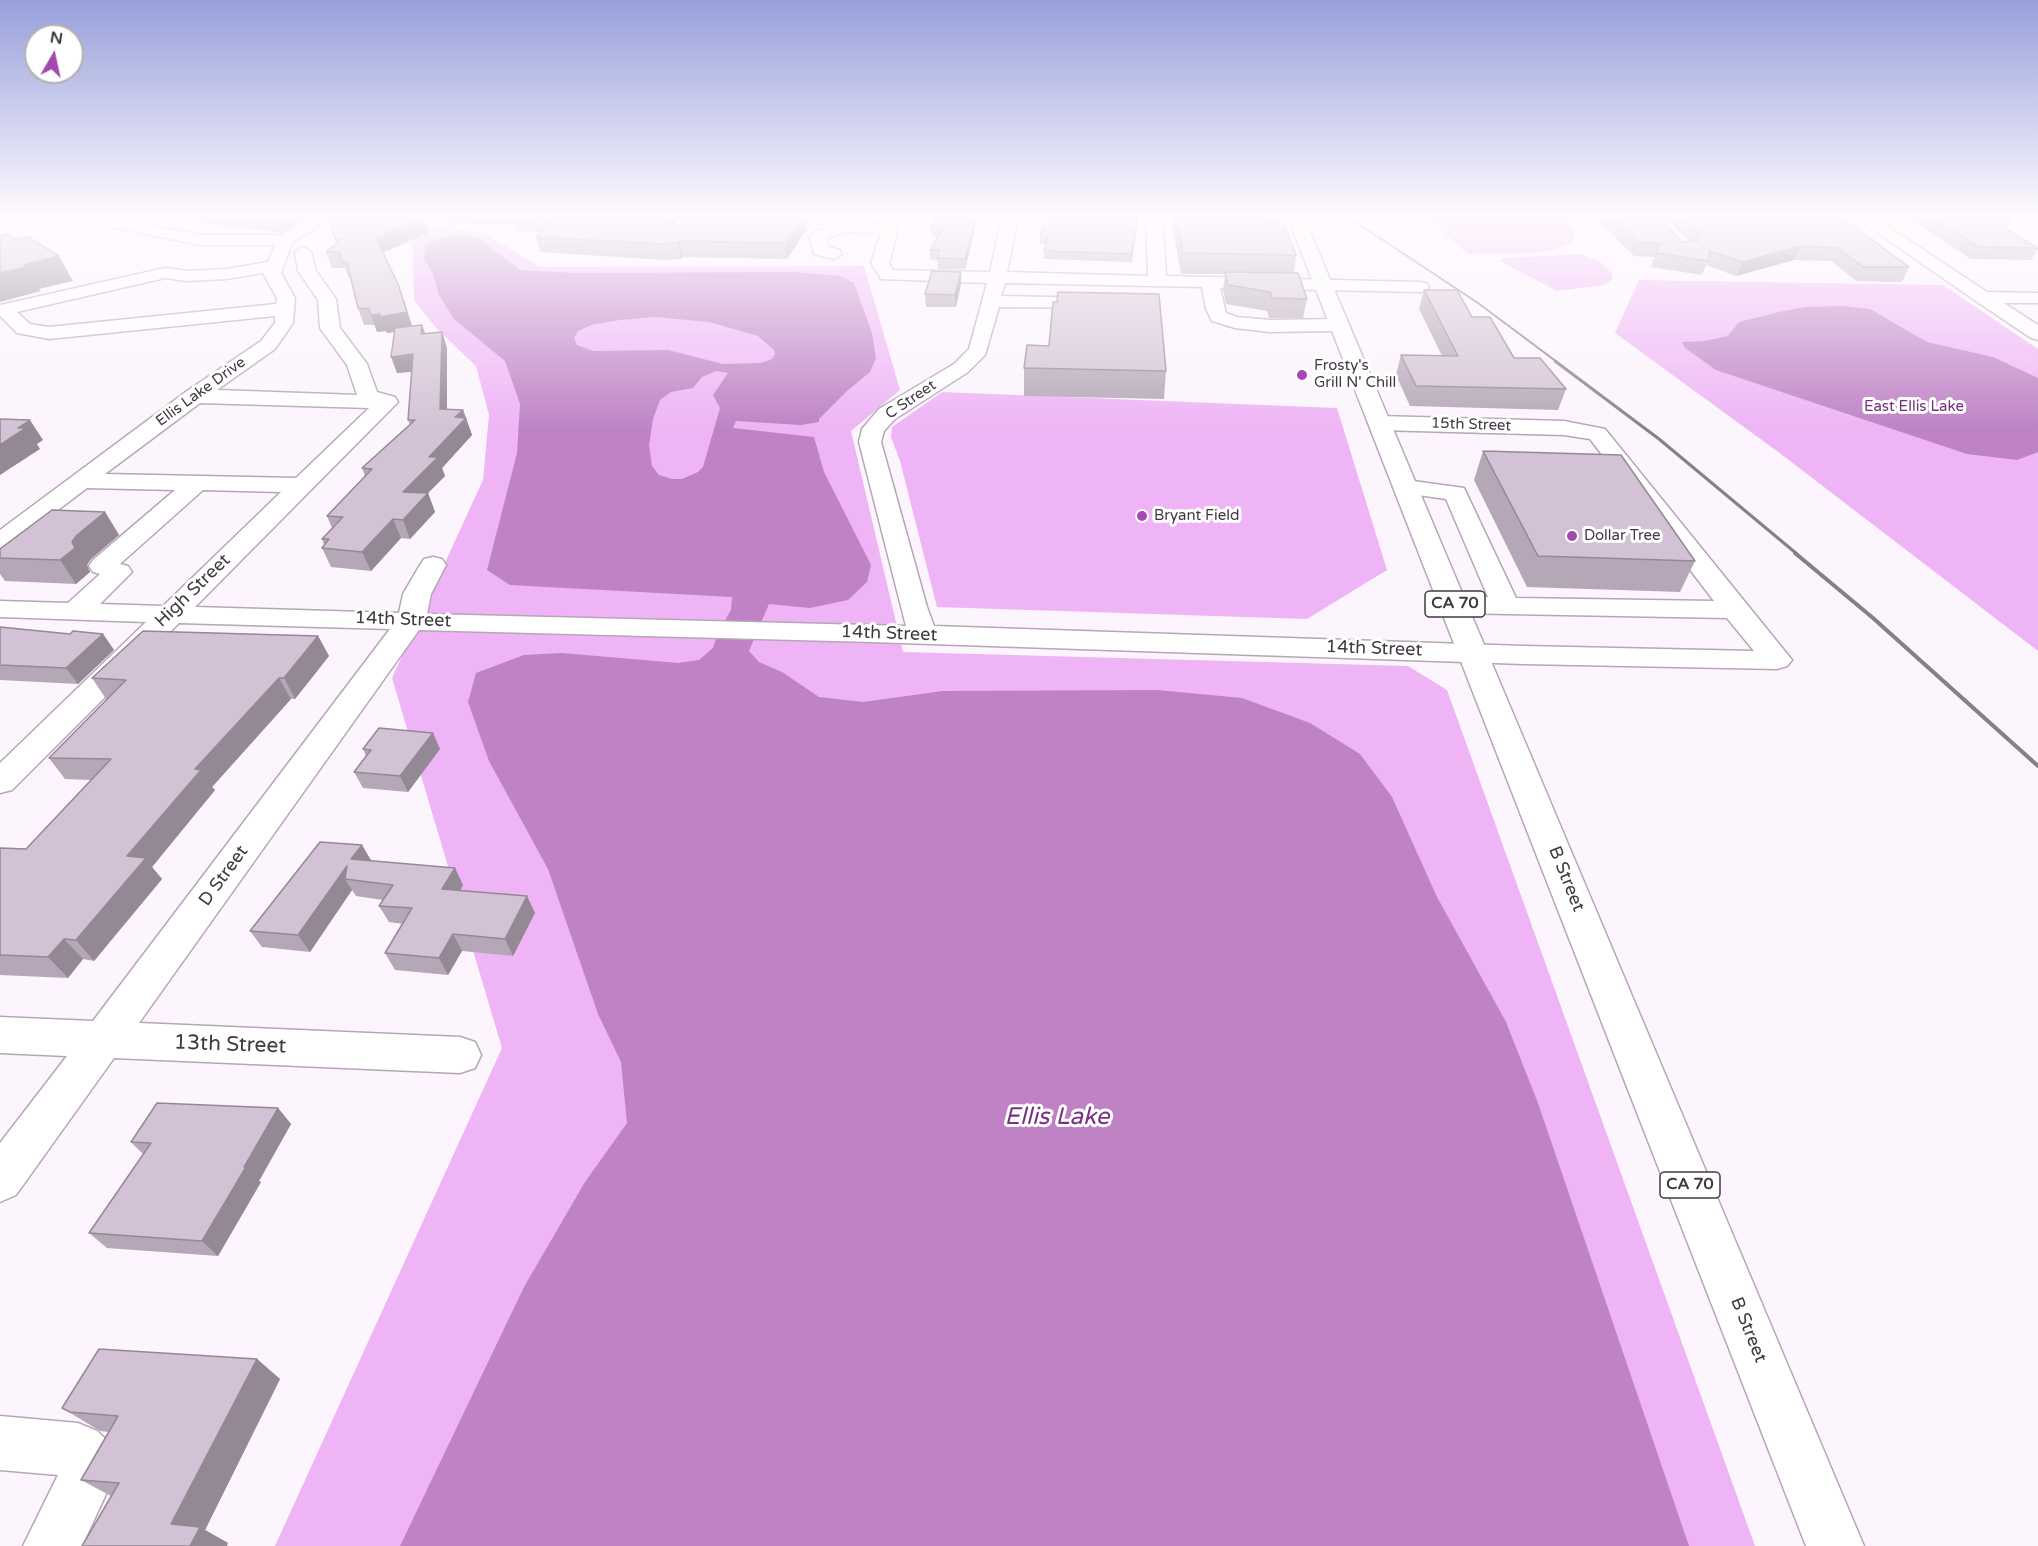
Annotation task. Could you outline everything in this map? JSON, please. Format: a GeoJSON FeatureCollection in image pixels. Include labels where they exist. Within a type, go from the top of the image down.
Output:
{"type":"FeatureCollection","features":[{"type":"Feature","properties":{"kind":"main road"},"geometry":{"type":"LineString","coordinates":[[113,285],[4,310],[24,329],[49,333],[100,329],[285,309],[286,298],[281,285]]}},
{"type":"Feature","properties":{"kind":"main road"},"geometry":{"type":"LineString","coordinates":[[124,285],[160,322]]}},
{"type":"Feature","properties":{"kind":"main road"},"geometry":{"type":"LineString","coordinates":[[196,285],[227,316]]}},
{"type":"Feature","properties":{"kind":"main road"},"geometry":{"type":"LineString","coordinates":[[316,285],[327,299],[330,328],[342,347],[357,364],[368,396],[387,402]]}},
{"type":"Feature","properties":{"kind":"main road","name":"C Street"},"geometry":{"type":"LineString","coordinates":[[923,634],[870,442],[873,429],[887,414],[961,368],[978,351],[996,285]]}},
{"type":"Feature","properties":{"kind":"main road"},"geometry":{"type":"LineString","coordinates":[[1116,285],[1147,287],[1170,285]]}},
{"type":"Feature","properties":{"kind":"main road"},"geometry":{"type":"LineString","coordinates":[[1211,285],[1215,309],[1219,317],[1235,322],[1270,326],[1338,326]]}},
{"type":"Feature","properties":{"kind":"main road","name":"B Street"},"geometry":{"type":"LineString","coordinates":[[1322,285],[1455,605],[1835,1546]]}},
{"type":"Feature","properties":{"kind":"main road"},"geometry":{"type":"LineString","coordinates":[[1329,285],[1420,287]]}},
{"type":"Feature","properties":{"kind":"main road"},"geometry":{"type":"LineString","coordinates":[[1964,285],[2038,334]]}},
{"type":"Feature","properties":{"kind":"main road"},"geometry":{"type":"LineString","coordinates":[[65,296],[100,329]]}},
{"type":"Feature","properties":{"kind":"main road"},"geometry":{"type":"LineString","coordinates":[[1982,297],[2038,298]]}},
{"type":"Feature","properties":{"kind":"main road"},"geometry":{"type":"LineString","coordinates":[[991,301],[1116,304]]}},
{"type":"Feature","properties":{"kind":"main road","name":"Ellis Lake Drive"},"geometry":{"type":"LineString","coordinates":[[0,542],[195,396],[268,345],[285,323],[285,309]]}},
{"type":"Feature","properties":{"kind":"main road"},"geometry":{"type":"LineString","coordinates":[[312,338],[334,334]]}},
{"type":"Feature","properties":{"kind":"main road"},"geometry":{"type":"LineString","coordinates":[[268,345],[290,341]]}},
{"type":"Feature","properties":{"kind":"main road"},"geometry":{"type":"LineString","coordinates":[[195,396],[387,402]]}},
{"type":"Feature","properties":{"kind":"main road","name":"High Street"},"geometry":{"type":"LineString","coordinates":[[0,782],[387,402]]}},
{"type":"Feature","properties":{"kind":"main road","name":"15th Street"},"geometry":{"type":"LineString","coordinates":[[1379,423],[1564,428],[1597,434],[1777,660]]}},
{"type":"Feature","properties":{"kind":"main road"},"geometry":{"type":"LineString","coordinates":[[81,481],[302,485]]}},
{"type":"Feature","properties":{"kind":"main road"},"geometry":{"type":"LineString","coordinates":[[75,611],[119,572],[102,566],[197,483]]}},
{"type":"Feature","properties":{"kind":"main road"},"geometry":{"type":"LineString","coordinates":[[1406,487],[1455,493],[1506,606]]}},
{"type":"Feature","properties":{"kind":"main road","name":"D Street"},"geometry":{"type":"LineString","coordinates":[[0,1180],[412,620],[417,594],[433,565]]}},
{"type":"Feature","properties":{"kind":"main road"},"geometry":{"type":"LineString","coordinates":[[1455,605],[1735,610]]}},
{"type":"Feature","properties":{"kind":"main road","name":"14th Street"},"geometry":{"type":"LineString","coordinates":[[0,609],[1777,660]]}},
{"type":"Feature","properties":{"kind":"main road","name":"13th Street"},"geometry":{"type":"LineString","coordinates":[[0,1035],[460,1055]]}},
{"type":"Feature","properties":{"kind":"main road"},"geometry":{"type":"LineString","coordinates":[[0,1443],[78,1450],[93,1464],[52,1546]]}},
{"type":"Feature","properties":{"kind":"green space","name":"Ellis Lake"},"geometry":{"type":"Polygon","coordinates":[[[414,285],[870,285],[900,390],[851,431],[903,652],[1408,666],[1447,690],[1755,1546],[275,1546],[502,1048],[392,678],[483,480],[489,415],[476,366],[437,329],[414,300],[414,285]]]}},
{"type":"Feature","properties":{"kind":"green space"},"geometry":{"type":"Polygon","coordinates":[[[1546,285],[1603,285],[1557,291],[1546,285]]]}},
{"type":"Feature","properties":{"kind":"green space","name":"East Ellis Lake"},"geometry":{"type":"Polygon","coordinates":[[[1637,285],[1943,285],[2038,349],[2038,651],[1781,454],[1615,333],[1637,285]]]}},
{"type":"Feature","properties":{"kind":"green space","name":"Bryant Field"},"geometry":{"type":"Polygon","coordinates":[[[942,392],[1337,408],[1387,570],[1307,619],[937,607],[900,461],[891,437],[892,427],[942,392]]]}},
{"type":"Feature","properties":{"kind":"water","name":"Ellis Lake"},"geometry":{"type":"Polygon","coordinates":[[[436,285],[855,285],[872,333],[876,358],[870,372],[847,391],[819,419],[819,422],[801,425],[736,421],[733,428],[814,437],[824,472],[871,565],[867,582],[848,600],[810,608],[769,604],[749,651],[759,662],[782,672],[819,697],[863,702],[943,691],[1157,690],[1242,698],[1310,723],[1360,754],[1392,797],[1437,897],[1506,1022],[1538,1103],[1689,1546],[400,1546],[524,1287],[585,1182],[627,1123],[621,1062],[598,1014],[548,869],[489,761],[468,702],[476,673],[524,655],[562,653],[678,663],[699,660],[713,648],[719,631],[731,610],[732,597],[510,585],[487,570],[517,453],[520,404],[505,361],[454,319],[439,295],[436,285]],[[655,317],[620,320],[591,325],[578,331],[574,338],[577,345],[593,351],[668,350],[723,364],[761,363],[772,359],[775,354],[774,350],[758,336],[709,322],[655,317]],[[716,371],[702,377],[693,388],[671,392],[660,400],[653,419],[649,445],[652,466],[659,475],[682,479],[698,472],[703,467],[720,408],[713,395],[728,373],[716,371]]]}},
{"type":"Feature","properties":{"kind":"water"},"geometry":{"type":"Polygon","coordinates":[[[1843,306],[1870,309],[1927,342],[1993,357],[2038,378],[2038,452],[2017,460],[1967,454],[1716,370],[1685,348],[1682,342],[1704,341],[1728,336],[1739,322],[1779,312],[1805,307],[1843,306]]]}},
{"type":"Feature","properties":{"kind":"building"},"geometry":{"type":"Polygon","coordinates":[[[353,285],[398,285],[407,312],[380,317],[380,314],[371,315],[369,309],[358,308],[353,285]]]}},
{"type":"Feature","properties":{"kind":"building"},"geometry":{"type":"Polygon","coordinates":[[[928,285],[958,285],[955,295],[925,294],[928,285]]]}},
{"type":"Feature","properties":{"kind":"building"},"geometry":{"type":"Polygon","coordinates":[[[1229,285],[1302,285],[1307,299],[1272,298],[1270,292],[1229,285]]]}},
{"type":"Feature","properties":{"kind":"building"},"geometry":{"type":"Polygon","coordinates":[[[1424,290],[1457,290],[1472,317],[1490,317],[1514,358],[1540,358],[1566,389],[1416,386],[1401,355],[1458,356],[1424,290]]]}},
{"type":"Feature","properties":{"kind":"building"},"geometry":{"type":"Polygon","coordinates":[[[1058,292],[1159,294],[1166,371],[1024,368],[1027,345],[1049,346],[1053,302],[1057,302],[1058,292]]]}},
{"type":"Feature","properties":{"kind":"building"},"geometry":{"type":"Polygon","coordinates":[[[422,325],[421,334],[442,332],[440,409],[463,410],[455,417],[466,418],[429,457],[438,457],[403,492],[428,493],[403,520],[393,519],[362,552],[322,548],[329,539],[322,539],[343,517],[327,516],[372,469],[362,468],[415,420],[408,420],[413,354],[391,357],[395,328],[422,325]]]}},
{"type":"Feature","properties":{"kind":"building"},"geometry":{"type":"Polygon","coordinates":[[[0,419],[30,420],[18,428],[26,428],[0,445],[0,419]]]}},
{"type":"Feature","properties":{"kind":"building"},"geometry":{"type":"Polygon","coordinates":[[[1483,451],[1621,455],[1695,561],[1538,556],[1483,451]]]}},
{"type":"Feature","properties":{"kind":"building"},"geometry":{"type":"Polygon","coordinates":[[[52,510],[105,512],[76,536],[72,542],[75,548],[60,560],[0,558],[0,549],[52,510]]]}},
{"type":"Feature","properties":{"kind":"building"},"geometry":{"type":"Polygon","coordinates":[[[0,627],[70,634],[73,631],[103,634],[66,668],[0,665],[0,627]]]}},
{"type":"Feature","properties":{"kind":"building"},"geometry":{"type":"Polygon","coordinates":[[[143,631],[318,636],[284,678],[279,678],[195,769],[201,770],[127,856],[146,858],[76,940],[64,939],[48,957],[0,955],[0,848],[26,849],[111,759],[49,758],[126,680],[92,678],[143,631]]]}},
{"type":"Feature","properties":{"kind":"building"},"geometry":{"type":"Polygon","coordinates":[[[379,728],[433,733],[400,776],[354,772],[371,750],[363,749],[379,728]]]}},
{"type":"Feature","properties":{"kind":"building"},"geometry":{"type":"Polygon","coordinates":[[[320,842],[362,845],[351,859],[455,868],[442,889],[527,896],[505,939],[453,934],[439,958],[385,953],[412,908],[379,906],[393,885],[345,879],[347,866],[298,935],[250,931],[320,842]]]}},
{"type":"Feature","properties":{"kind":"building"},"geometry":{"type":"Polygon","coordinates":[[[157,1103],[278,1108],[202,1241],[89,1233],[151,1143],[131,1142],[157,1103]]]}},
{"type":"Feature","properties":{"kind":"building"},"geometry":{"type":"Polygon","coordinates":[[[99,1349],[257,1359],[171,1524],[200,1527],[190,1546],[82,1546],[119,1483],[81,1480],[118,1416],[70,1412],[62,1408],[99,1349]]]}},
{"type":"Feature","properties":{"kind":"railway"},"geometry":{"type":"LineString","coordinates":[[1451,285],[1557,362]]}},
{"type":"Feature","properties":{"kind":"railway"},"geometry":{"type":"LineString","coordinates":[[1555,361],[1659,439],[1797,554]]}},
{"type":"Feature","properties":{"kind":"railway"},"geometry":{"type":"LineString","coordinates":[[1795,553],[1873,618],[2038,766]]}},
{"type":"Feature","properties":{"kind":"place","name":"Frosty's Grill N' Chill"},"geometry":{"type":"Point","coordinates":[1302,375]}},
{"type":"Feature","properties":{"kind":"place","name":"Bryant Field"},"geometry":{"type":"Point","coordinates":[1142,516]}},
{"type":"Feature","properties":{"kind":"place","name":"Dollar Tree"},"geometry":{"type":"Point","coordinates":[1572,536]}}]}
